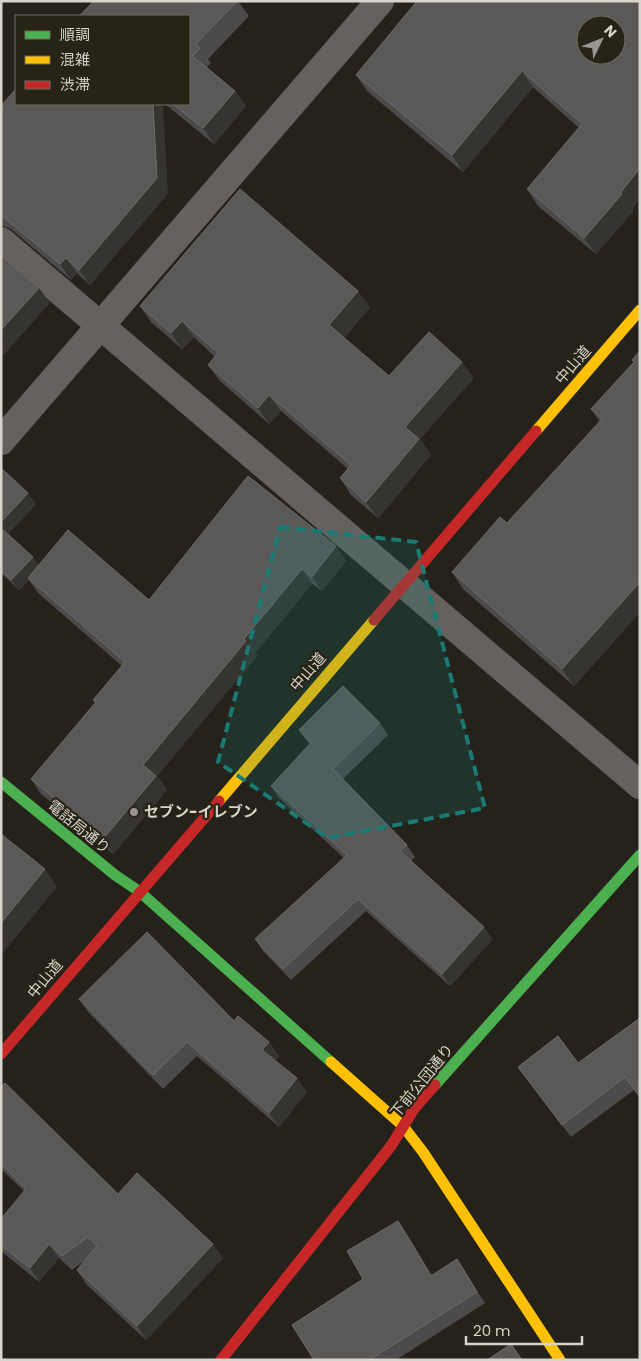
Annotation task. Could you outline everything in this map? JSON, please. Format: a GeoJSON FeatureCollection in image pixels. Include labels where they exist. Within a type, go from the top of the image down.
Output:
{"type":"FeatureCollection","features":[{"type":"Feature","properties":{"kind":"main road","name":"中山道"},"geometry":{"type":"LineString","coordinates":[[1,1054],[640,310]]}},
{"type":"Feature","properties":{"kind":"main road","name":"電話局通り"},"geometry":{"type":"LineString","coordinates":[[1,782],[115,875],[140,892],[404,1126],[560,1360]]}},
{"type":"Feature","properties":{"kind":"main road","name":"下前公団通り"},"geometry":{"type":"LineString","coordinates":[[221,1360],[391,1146],[414,1109],[640,855]]}},
{"type":"Feature","properties":{"kind":"street"},"geometry":{"type":"LineString","coordinates":[[1,441],[380,1]]}},
{"type":"Feature","properties":{"kind":"street"},"geometry":{"type":"LineString","coordinates":[[1,241],[640,785]]}},
{"type":"Feature","properties":{"kind":"highlighted area"},"geometry":{"type":"Polygon","coordinates":[[[280,527],[416,542],[485,808],[328,838],[218,762],[280,527]]]}},
{"type":"Feature","properties":{"kind":"building"},"geometry":{"type":"Polygon","coordinates":[[[94,1],[237,1],[196,44],[200,48],[192,56],[235,91],[203,128],[174,105],[190,105],[190,15],[80,15],[94,1]]]}},
{"type":"Feature","properties":{"kind":"building"},"geometry":{"type":"Polygon","coordinates":[[[417,1],[640,1],[640,168],[621,192],[622,194],[584,238],[527,189],[582,124],[522,71],[452,155],[356,75],[417,1]]]}},
{"type":"Feature","properties":{"kind":"building"},"geometry":{"type":"Polygon","coordinates":[[[15,90],[15,105],[153,105],[157,178],[79,270],[66,258],[60,264],[1,215],[1,106],[15,90]]]}},
{"type":"Feature","properties":{"kind":"building"},"geometry":{"type":"Polygon","coordinates":[[[240,189],[358,291],[329,325],[389,376],[429,332],[462,362],[405,427],[419,439],[366,502],[340,478],[351,465],[269,395],[258,408],[208,365],[218,353],[182,321],[171,333],[140,306],[240,189]]]}},
{"type":"Feature","properties":{"kind":"building"},"geometry":{"type":"Polygon","coordinates":[[[1,255],[39,288],[1,330],[1,255]]]}},
{"type":"Feature","properties":{"kind":"building"},"geometry":{"type":"Polygon","coordinates":[[[640,351],[640,582],[562,669],[452,572],[500,517],[507,523],[602,419],[591,409],[634,362],[632,360],[640,351]]]}},
{"type":"Feature","properties":{"kind":"building"},"geometry":{"type":"Polygon","coordinates":[[[1,468],[28,493],[1,522],[1,468]]]}},
{"type":"Feature","properties":{"kind":"building"},"geometry":{"type":"Polygon","coordinates":[[[248,476],[336,546],[312,577],[302,569],[244,639],[246,641],[143,765],[156,776],[103,839],[31,779],[96,702],[93,700],[125,662],[28,578],[68,530],[149,600],[248,476]]]}},
{"type":"Feature","properties":{"kind":"building"},"geometry":{"type":"Polygon","coordinates":[[[1,528],[33,557],[11,580],[1,570],[1,528]]]}},
{"type":"Feature","properties":{"kind":"building"},"geometry":{"type":"Polygon","coordinates":[[[343,686],[380,723],[333,769],[407,845],[400,851],[484,927],[442,974],[358,899],[283,969],[255,939],[347,855],[271,786],[311,743],[299,730],[343,686]]]}},
{"type":"Feature","properties":{"kind":"building"},"geometry":{"type":"Polygon","coordinates":[[[1,834],[45,869],[1,923],[1,834]]]}},
{"type":"Feature","properties":{"kind":"building"},"geometry":{"type":"Polygon","coordinates":[[[147,932],[234,1021],[238,1016],[269,1042],[262,1050],[297,1078],[269,1113],[187,1042],[153,1075],[79,999],[147,932]]]}},
{"type":"Feature","properties":{"kind":"building"},"geometry":{"type":"Polygon","coordinates":[[[640,1018],[640,1097],[625,1077],[562,1125],[518,1067],[558,1036],[578,1063],[640,1018]]]}},
{"type":"Feature","properties":{"kind":"building"},"geometry":{"type":"Polygon","coordinates":[[[5,1083],[118,1194],[137,1173],[213,1244],[137,1326],[77,1270],[97,1246],[88,1237],[62,1256],[49,1244],[30,1268],[1,1245],[1,1219],[25,1190],[1,1164],[1,1087],[5,1083]]]}},
{"type":"Feature","properties":{"kind":"building"},"geometry":{"type":"Polygon","coordinates":[[[398,1221],[431,1276],[457,1259],[477,1292],[369,1360],[314,1360],[292,1325],[363,1279],[347,1251],[398,1221]]]}},
{"type":"Feature","properties":{"kind":"building"},"geometry":{"type":"Polygon","coordinates":[[[511,1344],[522,1360],[487,1360],[511,1344]]]}},
{"type":"Feature","properties":{"kind":"traffic: fast"},"geometry":{"type":"LineString","coordinates":[[1,782],[115,875],[140,892],[331,1062]]}},
{"type":"Feature","properties":{"kind":"traffic: fast"},"geometry":{"type":"LineString","coordinates":[[435,1085],[640,855]]}},
{"type":"Feature","properties":{"kind":"traffic: slow"},"geometry":{"type":"LineString","coordinates":[[536,431],[640,310]]}},
{"type":"Feature","properties":{"kind":"traffic: slow"},"geometry":{"type":"LineString","coordinates":[[219,801],[374,620]]}},
{"type":"Feature","properties":{"kind":"traffic: slow"},"geometry":{"type":"LineString","coordinates":[[331,1062],[403,1126],[423,1152],[560,1360]]}},
{"type":"Feature","properties":{"kind":"traffic: jam"},"geometry":{"type":"LineString","coordinates":[[374,620],[536,431]]}},
{"type":"Feature","properties":{"kind":"traffic: jam"},"geometry":{"type":"LineString","coordinates":[[1,1054],[219,801]]}},
{"type":"Feature","properties":{"kind":"traffic: jam"},"geometry":{"type":"LineString","coordinates":[[221,1360],[391,1146],[414,1109],[435,1085]]}},
{"type":"Feature","properties":{"kind":"place","name":"セブン-イレブン"},"geometry":{"type":"Point","coordinates":[134,812]}}]}
